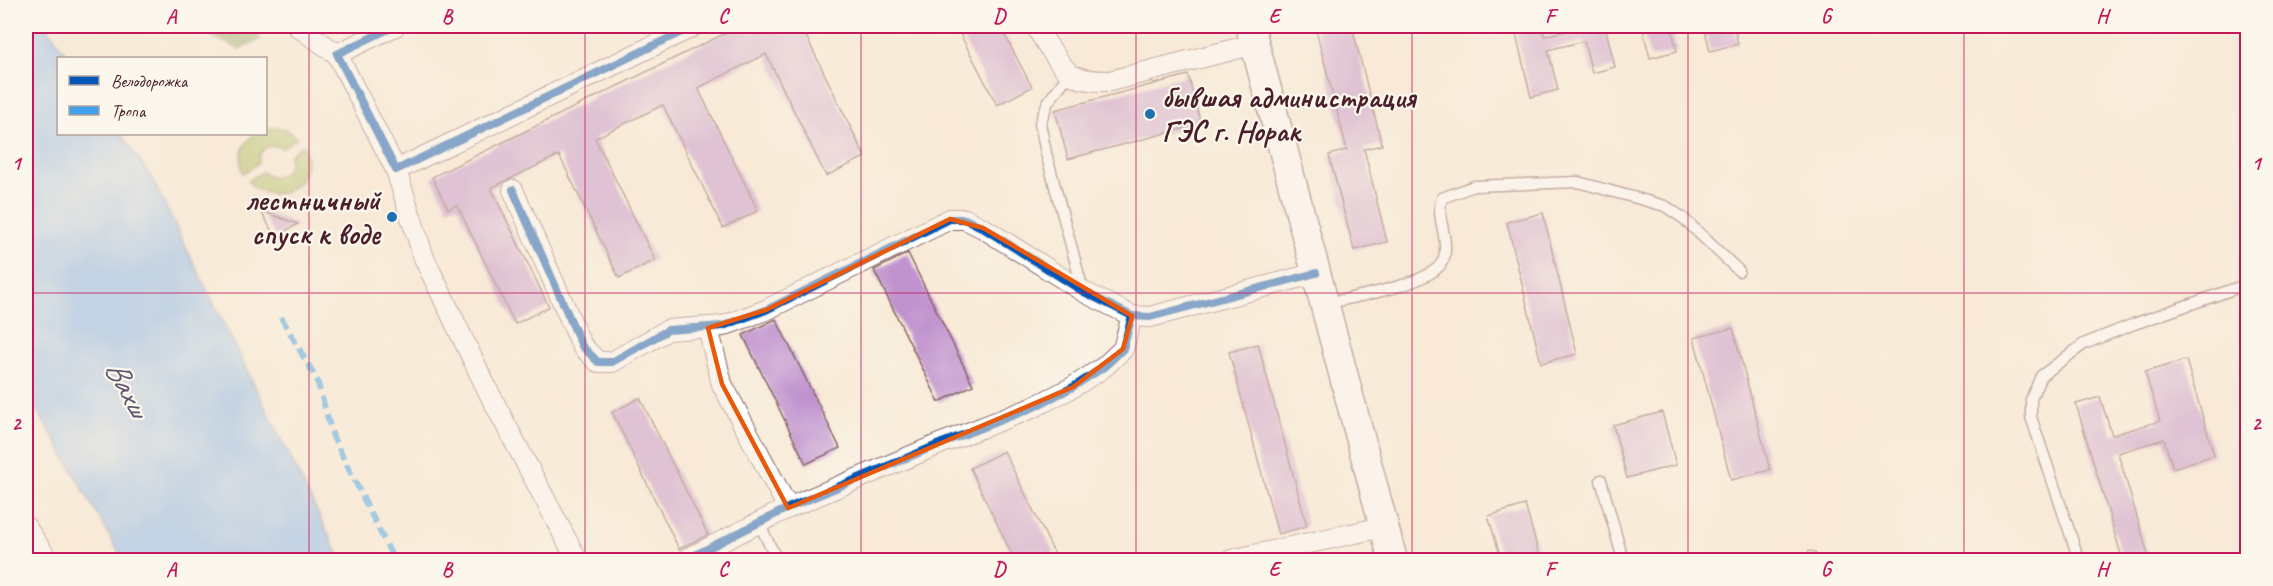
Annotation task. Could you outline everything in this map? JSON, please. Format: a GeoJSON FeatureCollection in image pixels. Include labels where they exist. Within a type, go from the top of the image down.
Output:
{"type":"FeatureCollection","features":[{"type":"Feature","properties":{"kind":"main road"},"geometry":{"type":"LineString","coordinates":[[1253,34],[1393,561]]}},
{"type":"Feature","properties":{"kind":"street"},"geometry":{"type":"LineString","coordinates":[[297,26],[337,54],[396,170],[424,258],[488,392],[576,561]]}},
{"type":"Feature","properties":{"kind":"street"},"geometry":{"type":"LineString","coordinates":[[337,54],[395,26]]}},
{"type":"Feature","properties":{"kind":"street"},"geometry":{"type":"LineString","coordinates":[[396,170],[694,26]]}},
{"type":"Feature","properties":{"kind":"street"},"geometry":{"type":"LineString","coordinates":[[1036,26],[1070,73],[1093,81],[1110,81],[1253,34]]}},
{"type":"Feature","properties":{"kind":"street"},"geometry":{"type":"LineString","coordinates":[[513,190],[582,346],[598,362],[612,362],[668,330],[683,327],[723,326],[765,310],[950,219],[965,219],[983,228],[1084,292],[1132,316],[1150,317],[1316,273]]}},
{"type":"Feature","properties":{"kind":"street"},"geometry":{"type":"LineString","coordinates":[[686,561],[788,508],[942,442],[1032,408],[1073,387],[1104,367],[1123,349],[1132,316]]}},
{"type":"Feature","properties":{"kind":"street"},"geometry":{"type":"LineString","coordinates":[[708,328],[722,384],[788,508]]}},
{"type":"Feature","properties":{"kind":"street"},"geometry":{"type":"LineString","coordinates":[[1231,561],[1383,526]]}},
{"type":"Feature","properties":{"kind":"street"},"geometry":{"type":"LineString","coordinates":[[26,527],[48,561]]}},
{"type":"Feature","properties":{"kind":"lane"},"geometry":{"type":"LineString","coordinates":[[1070,73],[1048,102],[1040,123],[1084,292]]}},
{"type":"Feature","properties":{"kind":"lane"},"geometry":{"type":"LineString","coordinates":[[1324,304],[1406,285],[1431,274],[1442,263],[1445,248],[1439,206],[1442,198],[1474,186],[1578,182],[1665,206],[1683,218],[1740,272]]}},
{"type":"Feature","properties":{"kind":"lane"},"geometry":{"type":"LineString","coordinates":[[2079,561],[2031,417],[2031,399],[2041,376],[2084,344],[2247,284]]}},
{"type":"Feature","properties":{"kind":"lane"},"geometry":{"type":"LineString","coordinates":[[1601,480],[1623,561]]}},
{"type":"Feature","properties":{"kind":"lane"},"geometry":{"type":"LineString","coordinates":[[759,523],[777,561]]}},
{"type":"Feature","properties":{"kind":"highlighted area"},"geometry":{"type":"Polygon","coordinates":[[[950,219],[983,228],[1132,316],[1123,349],[1073,387],[788,508],[722,384],[708,328],[766,310],[950,219]]]}},
{"type":"Feature","properties":{"kind":"green space"},"geometry":{"type":"Polygon","coordinates":[[[195,26],[255,26],[260,39],[239,49],[196,29],[195,26]]]}},
{"type":"Feature","properties":{"kind":"green space"},"geometry":{"type":"Polygon","coordinates":[[[276,127],[285,129],[297,138],[282,148],[269,146],[265,148],[258,158],[258,163],[243,173],[241,156],[244,146],[254,135],[267,135],[267,129],[276,127]]]}},
{"type":"Feature","properties":{"kind":"green space"},"geometry":{"type":"Polygon","coordinates":[[[303,145],[307,158],[305,170],[300,180],[292,188],[281,193],[270,194],[259,190],[248,181],[262,172],[271,177],[280,175],[288,168],[289,155],[303,145]]]}},
{"type":"Feature","properties":{"kind":"water","name":"Вахш"},"geometry":{"type":"Polygon","coordinates":[[[26,26],[46,26],[68,57],[57,57],[57,135],[122,135],[151,177],[341,560],[123,560],[50,431],[26,394],[26,26]]]}},
{"type":"Feature","properties":{"kind":"building"},"geometry":{"type":"Polygon","coordinates":[[[740,26],[826,26],[806,36],[865,157],[826,176],[766,54],[698,88],[758,211],[723,228],[663,105],[595,138],[655,260],[619,278],[559,155],[491,188],[549,307],[515,324],[457,205],[448,209],[432,177],[740,26]]]}},
{"type":"Feature","properties":{"kind":"building"},"geometry":{"type":"Polygon","coordinates":[[[956,26],[1000,26],[1032,87],[997,105],[956,26]]]}},
{"type":"Feature","properties":{"kind":"building"},"geometry":{"type":"Polygon","coordinates":[[[1315,26],[1352,26],[1382,145],[1364,149],[1387,242],[1354,250],[1329,155],[1347,150],[1315,26]]]}},
{"type":"Feature","properties":{"kind":"building"},"geometry":{"type":"Polygon","coordinates":[[[1514,26],[1542,26],[1544,36],[1586,26],[1605,26],[1615,67],[1592,73],[1584,41],[1548,50],[1558,90],[1531,97],[1514,26]]]}},
{"type":"Feature","properties":{"kind":"building"},"geometry":{"type":"Polygon","coordinates":[[[1642,26],[1671,26],[1677,51],[1650,58],[1642,26]]]}},
{"type":"Feature","properties":{"kind":"building"},"geometry":{"type":"Polygon","coordinates":[[[1704,26],[1734,26],[1738,44],[1710,51],[1704,26]]]}},
{"type":"Feature","properties":{"kind":"building"},"geometry":{"type":"Polygon","coordinates":[[[1188,75],[1201,124],[1068,159],[1055,110],[1188,75]]]}},
{"type":"Feature","properties":{"kind":"building"},"geometry":{"type":"Polygon","coordinates":[[[261,211],[298,224],[275,237],[261,211]]]}},
{"type":"Feature","properties":{"kind":"building"},"geometry":{"type":"Polygon","coordinates":[[[1543,213],[1577,354],[1541,363],[1507,222],[1543,213]]]}},
{"type":"Feature","properties":{"kind":"building"},"geometry":{"type":"Polygon","coordinates":[[[908,253],[973,385],[939,402],[874,270],[908,253]]]}},
{"type":"Feature","properties":{"kind":"building"},"geometry":{"type":"Polygon","coordinates":[[[776,319],[840,448],[806,464],[743,335],[776,319]]]}},
{"type":"Feature","properties":{"kind":"building"},"geometry":{"type":"Polygon","coordinates":[[[1733,328],[1770,470],[1731,480],[1694,338],[1733,328]]]}},
{"type":"Feature","properties":{"kind":"building"},"geometry":{"type":"Polygon","coordinates":[[[1258,344],[1307,526],[1278,534],[1229,352],[1258,344]]]}},
{"type":"Feature","properties":{"kind":"building"},"geometry":{"type":"Polygon","coordinates":[[[2186,360],[2214,455],[2173,468],[2164,439],[2118,453],[2150,561],[2123,561],[2076,404],[2100,397],[2112,435],[2160,421],[2145,372],[2186,360]]]}},
{"type":"Feature","properties":{"kind":"building"},"geometry":{"type":"Polygon","coordinates":[[[640,398],[708,535],[679,549],[612,412],[640,398]]]}},
{"type":"Feature","properties":{"kind":"building"},"geometry":{"type":"Polygon","coordinates":[[[1662,412],[1676,465],[1627,478],[1613,425],[1662,412]]]}},
{"type":"Feature","properties":{"kind":"building"},"geometry":{"type":"Polygon","coordinates":[[[1004,451],[1058,561],[1015,561],[970,468],[1004,451]]]}},
{"type":"Feature","properties":{"kind":"building"},"geometry":{"type":"Polygon","coordinates":[[[1525,505],[1541,561],[1502,561],[1488,516],[1525,505]]]}},
{"type":"Feature","properties":{"kind":"marked path"},"geometry":{"type":"LineString","coordinates":[[281,317],[317,380],[333,437],[394,560]]}},
{"type":"Feature","properties":{"kind":"cycle path"},"geometry":{"type":"LineString","coordinates":[[395,26],[337,54],[396,170],[694,26]]}},
{"type":"Feature","properties":{"kind":"cycle path"},"geometry":{"type":"LineString","coordinates":[[513,190],[582,346],[598,362],[612,362],[668,330],[723,326],[766,310],[950,219],[965,219],[983,228],[1084,292],[1132,316],[1150,317],[1316,273]]}},
{"type":"Feature","properties":{"kind":"cycle path"},"geometry":{"type":"LineString","coordinates":[[685,560],[788,508],[1032,408],[1073,387],[1104,367],[1123,349],[1132,316]]}},
{"type":"Feature","properties":{"kind":"place","name":"бывшая администрация ГЭС г. Норак"},"geometry":{"type":"Point","coordinates":[1150,114]}},
{"type":"Feature","properties":{"kind":"place","name":"лестничный спуск к воде"},"geometry":{"type":"Point","coordinates":[392,217]}}]}
